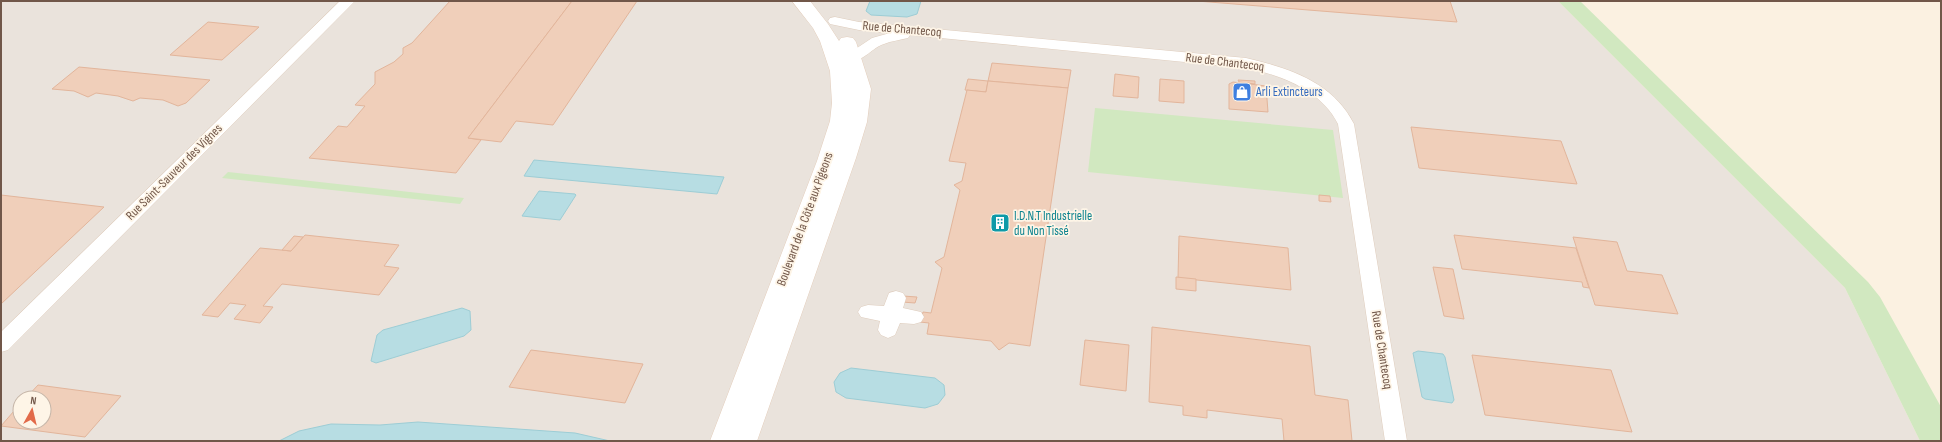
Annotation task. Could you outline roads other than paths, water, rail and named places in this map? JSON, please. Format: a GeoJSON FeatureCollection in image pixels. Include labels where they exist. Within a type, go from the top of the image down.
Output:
{"type":"FeatureCollection","features":[{"type":"Feature","properties":{"kind":"street","name":"Rue Saint-Sauveur des Vignes"},"geometry":{"type":"LineString","coordinates":[[1,344],[348,1]]}},
{"type":"Feature","properties":{"kind":"street","name":"Boulevard de la Côte aux Pigeons"},"geometry":{"type":"LineString","coordinates":[[723,441],[827,162],[840,121],[842,93],[840,66],[825,31],[801,1]]}},
{"type":"Feature","properties":{"kind":"street","name":"Boulevard de la Côte aux Pigeons"},"geometry":{"type":"LineString","coordinates":[[744,441],[846,158],[857,122],[861,89],[853,57],[847,42],[835,21],[818,1]]}},
{"type":"Feature","properties":{"kind":"street","name":"Rue de Chantecoq"},"geometry":{"type":"LineString","coordinates":[[835,21],[859,26],[1246,62],[1263,66],[1296,78],[1312,88],[1338,110],[1344,118],[1349,139],[1396,441]]}},
{"type":"Feature","properties":{"kind":"street"},"geometry":{"type":"LineString","coordinates":[[853,57],[877,41],[900,35],[1002,40]]}},
{"type":"Feature","properties":{"kind":"street"},"geometry":{"type":"LineString","coordinates":[[868,312],[914,317]]}},
{"type":"Feature","properties":{"kind":"water"},"geometry":{"type":"Polygon","coordinates":[[[870,1],[921,1],[917,14],[907,17],[871,15],[866,11],[870,1]]]}},
{"type":"Feature","properties":{"kind":"water"},"geometry":{"type":"Polygon","coordinates":[[[534,160],[724,177],[717,194],[524,176],[534,160]]]}},
{"type":"Feature","properties":{"kind":"water"},"geometry":{"type":"Polygon","coordinates":[[[539,191],[576,195],[560,220],[522,216],[539,191]]]}},
{"type":"Feature","properties":{"kind":"water"},"geometry":{"type":"Polygon","coordinates":[[[462,308],[470,311],[471,330],[464,336],[376,363],[371,361],[377,335],[383,330],[462,308]]]}},
{"type":"Feature","properties":{"kind":"water"},"geometry":{"type":"Polygon","coordinates":[[[1418,351],[1443,354],[1445,357],[1454,400],[1452,403],[1425,399],[1422,397],[1413,353],[1418,351]]]}},
{"type":"Feature","properties":{"kind":"water"},"geometry":{"type":"Polygon","coordinates":[[[851,368],[935,378],[944,385],[945,395],[938,404],[925,408],[846,398],[836,392],[834,382],[840,373],[851,368]]]}},
{"type":"Feature","properties":{"kind":"water"},"geometry":{"type":"Polygon","coordinates":[[[418,422],[575,433],[610,441],[279,441],[299,431],[331,424],[380,425],[418,422]]]}},
{"type":"Feature","properties":{"kind":"place","name":"Arli Extincteurs"},"geometry":{"type":"Point","coordinates":[1242,92]}},
{"type":"Feature","properties":{"kind":"place","name":"I.D.N.T Industrielle du Non Tissé"},"geometry":{"type":"Point","coordinates":[1000,223]}}]}
